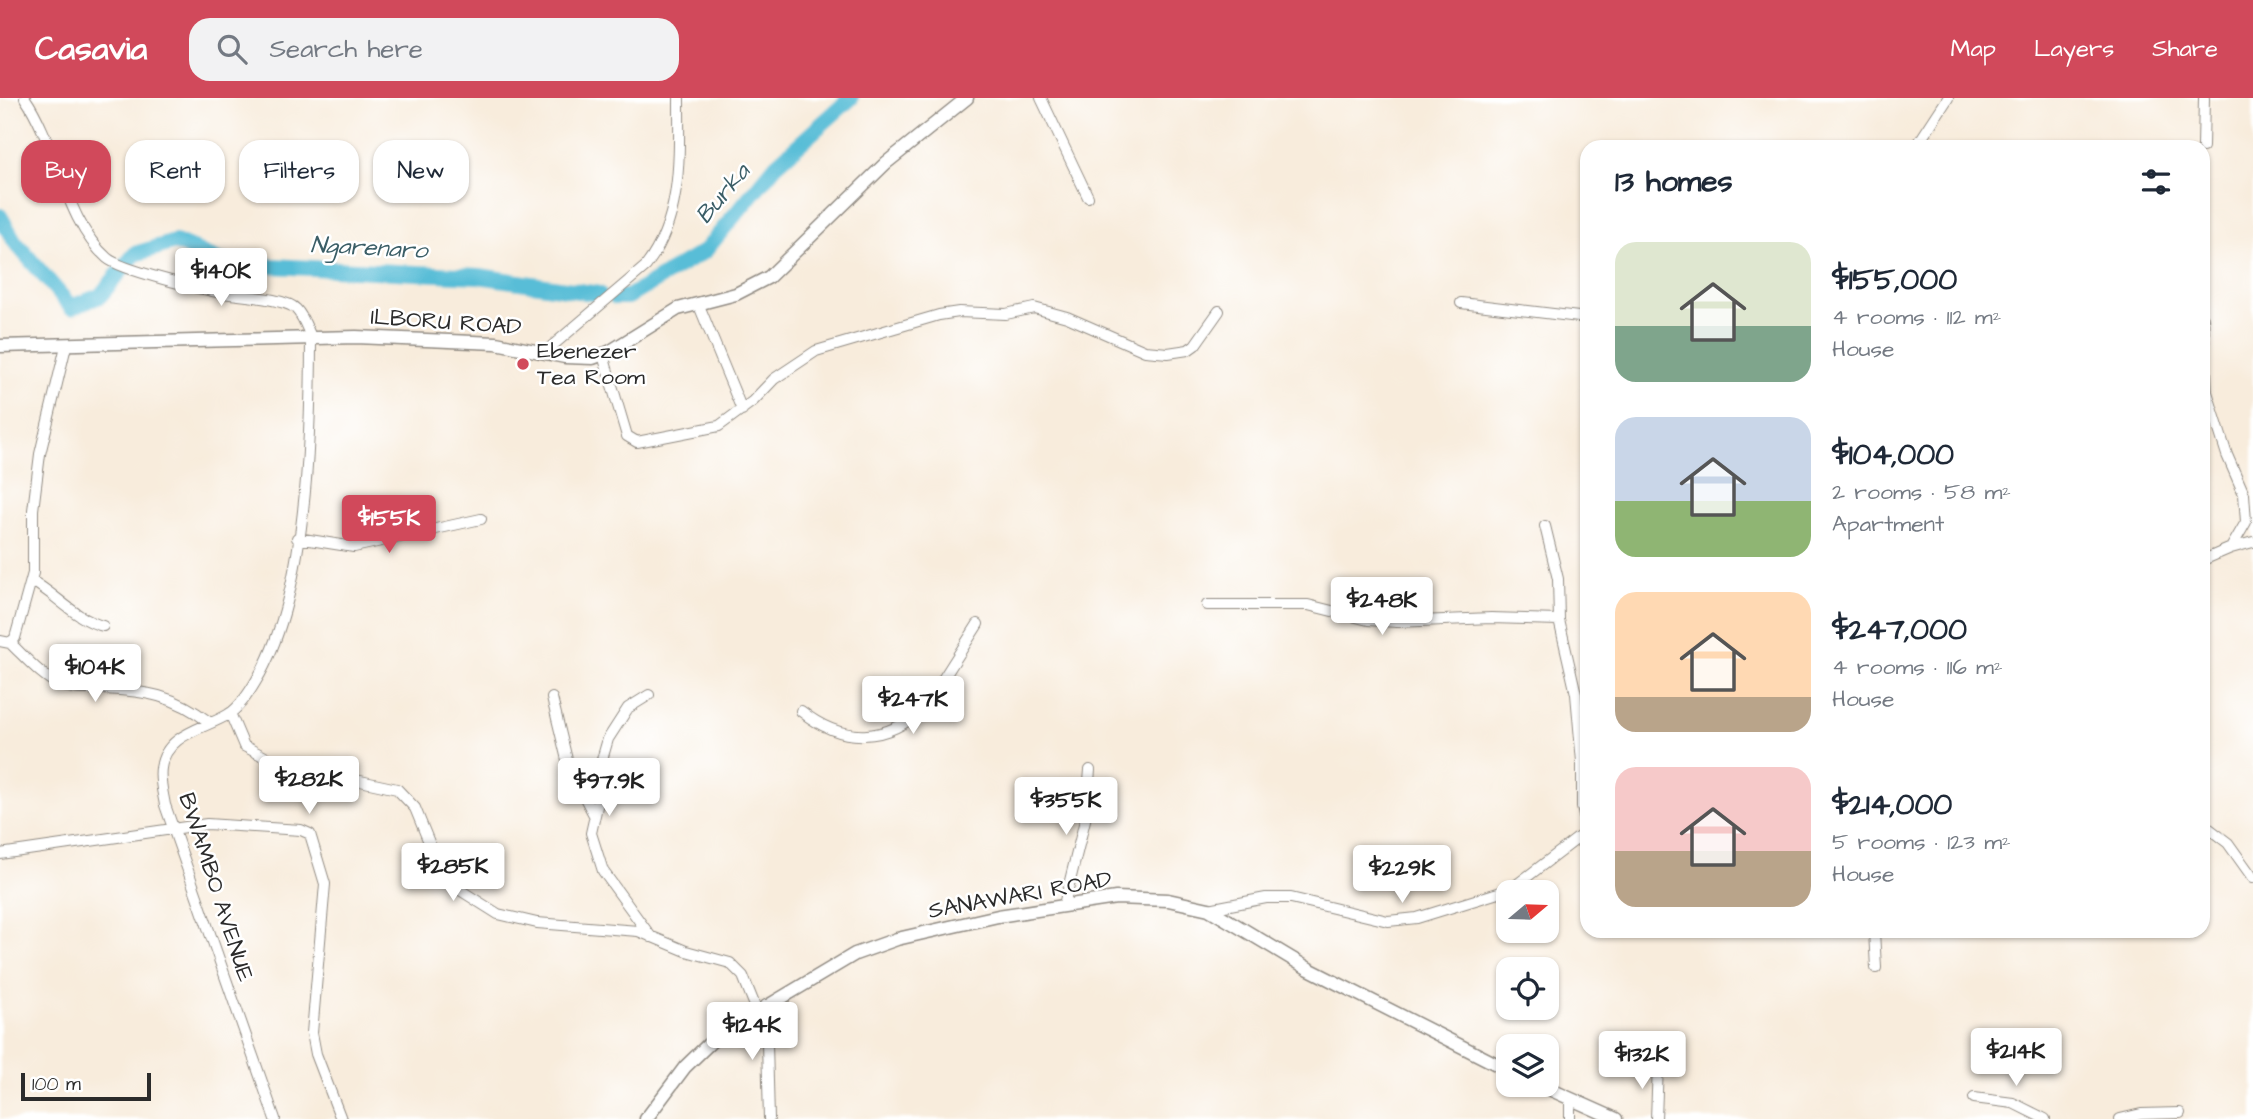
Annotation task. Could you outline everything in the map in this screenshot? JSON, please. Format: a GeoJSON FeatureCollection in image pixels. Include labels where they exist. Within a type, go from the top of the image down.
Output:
{"type":"FeatureCollection","features":[{"type":"Feature","properties":{"kind":"street"},"geometry":{"type":"LineString","coordinates":[[25,98],[40,124],[81,222],[108,260],[135,271],[221,293],[291,305],[297,309],[311,337]]}},
{"type":"Feature","properties":{"kind":"street"},"geometry":{"type":"LineString","coordinates":[[545,352],[646,266],[655,254],[670,218],[678,179],[679,98]]}},
{"type":"Feature","properties":{"kind":"street"},"geometry":{"type":"LineString","coordinates":[[967,98],[886,163],[777,271],[752,287],[667,314],[603,355],[629,440],[637,442],[719,426],[741,410],[774,379],[817,351],[906,322],[949,312],[1006,314],[1034,308],[1067,317],[1144,351],[1168,353],[1188,350],[1195,345],[1219,311]]}},
{"type":"Feature","properties":{"kind":"street"},"geometry":{"type":"LineString","coordinates":[[1041,98],[1088,197]]}},
{"type":"Feature","properties":{"kind":"street"},"geometry":{"type":"LineString","coordinates":[[1921,140],[1948,98]]}},
{"type":"Feature","properties":{"kind":"street"},"geometry":{"type":"LineString","coordinates":[[2203,140],[2204,98]]}},
{"type":"Feature","properties":{"kind":"street"},"geometry":{"type":"LineString","coordinates":[[698,303],[741,410]]}},
{"type":"Feature","properties":{"kind":"street"},"geometry":{"type":"LineString","coordinates":[[1461,303],[1580,317]]}},
{"type":"Feature","properties":{"kind":"street","name":"ILBORU ROAD"},"geometry":{"type":"LineString","coordinates":[[0,346],[311,337],[465,341],[585,359],[603,355]]}},
{"type":"Feature","properties":{"kind":"street","name":"BWAMBO AVENUE"},"geometry":{"type":"LineString","coordinates":[[275,1119],[165,805],[161,767],[176,741],[230,713],[256,681],[269,656],[291,586],[306,462],[311,337]]}},
{"type":"Feature","properties":{"kind":"street"},"geometry":{"type":"LineString","coordinates":[[66,346],[40,454],[33,510],[32,581],[15,638],[5,642],[45,676],[61,685],[140,692],[169,698],[182,702],[209,722]]}},
{"type":"Feature","properties":{"kind":"street"},"geometry":{"type":"LineString","coordinates":[[2210,401],[2227,455],[2244,494],[2246,523],[2231,548]]}},
{"type":"Feature","properties":{"kind":"street"},"geometry":{"type":"LineString","coordinates":[[297,538],[355,547],[481,519]]}},
{"type":"Feature","properties":{"kind":"street"},"geometry":{"type":"LineString","coordinates":[[1545,526],[1558,579],[1559,620],[1576,694],[1580,739]]}},
{"type":"Feature","properties":{"kind":"street"},"geometry":{"type":"LineString","coordinates":[[2210,558],[2253,542]]}},
{"type":"Feature","properties":{"kind":"street"},"geometry":{"type":"LineString","coordinates":[[32,581],[54,594],[82,619],[103,626]]}},
{"type":"Feature","properties":{"kind":"street"},"geometry":{"type":"LineString","coordinates":[[1207,605],[1308,605],[1368,620],[1397,622],[1491,618],[1559,620]]}},
{"type":"Feature","properties":{"kind":"street"},"geometry":{"type":"LineString","coordinates":[[801,711],[821,727],[842,734],[870,736],[894,728],[914,717],[926,706],[978,624]]}},
{"type":"Feature","properties":{"kind":"street"},"geometry":{"type":"LineString","coordinates":[[649,695],[628,708],[608,739],[598,771],[591,833],[603,871],[651,937]]}},
{"type":"Feature","properties":{"kind":"street"},"geometry":{"type":"LineString","coordinates":[[552,698],[569,768],[594,815]]}},
{"type":"Feature","properties":{"kind":"street"},"geometry":{"type":"LineString","coordinates":[[230,713],[244,746],[286,768],[319,772],[397,789],[415,808],[435,857],[452,885],[498,914],[537,923],[638,931],[734,965],[761,1008],[769,1119]]}},
{"type":"Feature","properties":{"kind":"street"},"geometry":{"type":"LineString","coordinates":[[1064,905],[1086,816],[1090,770]]}},
{"type":"Feature","properties":{"kind":"street"},"geometry":{"type":"LineString","coordinates":[[0,854],[218,824],[301,830],[310,834],[325,884],[312,1033],[316,1054],[341,1119]]}},
{"type":"Feature","properties":{"kind":"street"},"geometry":{"type":"LineString","coordinates":[[2210,829],[2228,843],[2253,878]]}},
{"type":"Feature","properties":{"kind":"street"},"geometry":{"type":"LineString","coordinates":[[1209,909],[1266,898],[1291,898],[1388,921],[1417,918],[1511,889],[1580,835]]}},
{"type":"Feature","properties":{"kind":"street","name":"SANAWARI ROAD"},"geometry":{"type":"LineString","coordinates":[[646,1119],[696,1055],[716,1037],[835,964],[881,944],[998,916],[1108,899],[1146,898],[1209,909],[1309,970],[1496,1064]]}},
{"type":"Feature","properties":{"kind":"street"},"geometry":{"type":"LineString","coordinates":[[1874,938],[1876,968]]}},
{"type":"Feature","properties":{"kind":"street"},"geometry":{"type":"LineString","coordinates":[[1656,1119],[1658,1064]]}},
{"type":"Feature","properties":{"kind":"street"},"geometry":{"type":"LineString","coordinates":[[1559,1094],[1616,1119]]}},
{"type":"Feature","properties":{"kind":"street"},"geometry":{"type":"LineString","coordinates":[[1974,1098],[2013,1103],[2045,1119]]}},
{"type":"Feature","properties":{"kind":"street"},"geometry":{"type":"LineString","coordinates":[[1570,1099],[1570,1119]]}},
{"type":"Feature","properties":{"kind":"street"},"geometry":{"type":"LineString","coordinates":[[2120,1119],[2141,1114],[2180,1113]]}},
{"type":"Feature","properties":{"kind":"waterway","name":"Burka"},"geometry":{"type":"LineString","coordinates":[[616,297],[628,297],[705,251],[776,165],[851,98]]}},
{"type":"Feature","properties":{"kind":"waterway","name":"Ngarenaro"},"geometry":{"type":"LineString","coordinates":[[0,216],[15,242],[71,307],[100,296],[135,254],[175,242],[228,264],[479,276],[599,294]]}},
{"type":"Feature","properties":{"kind":"place","name":"Ebenezer Tea Room"},"geometry":{"type":"Point","coordinates":[523,364]}}]}
